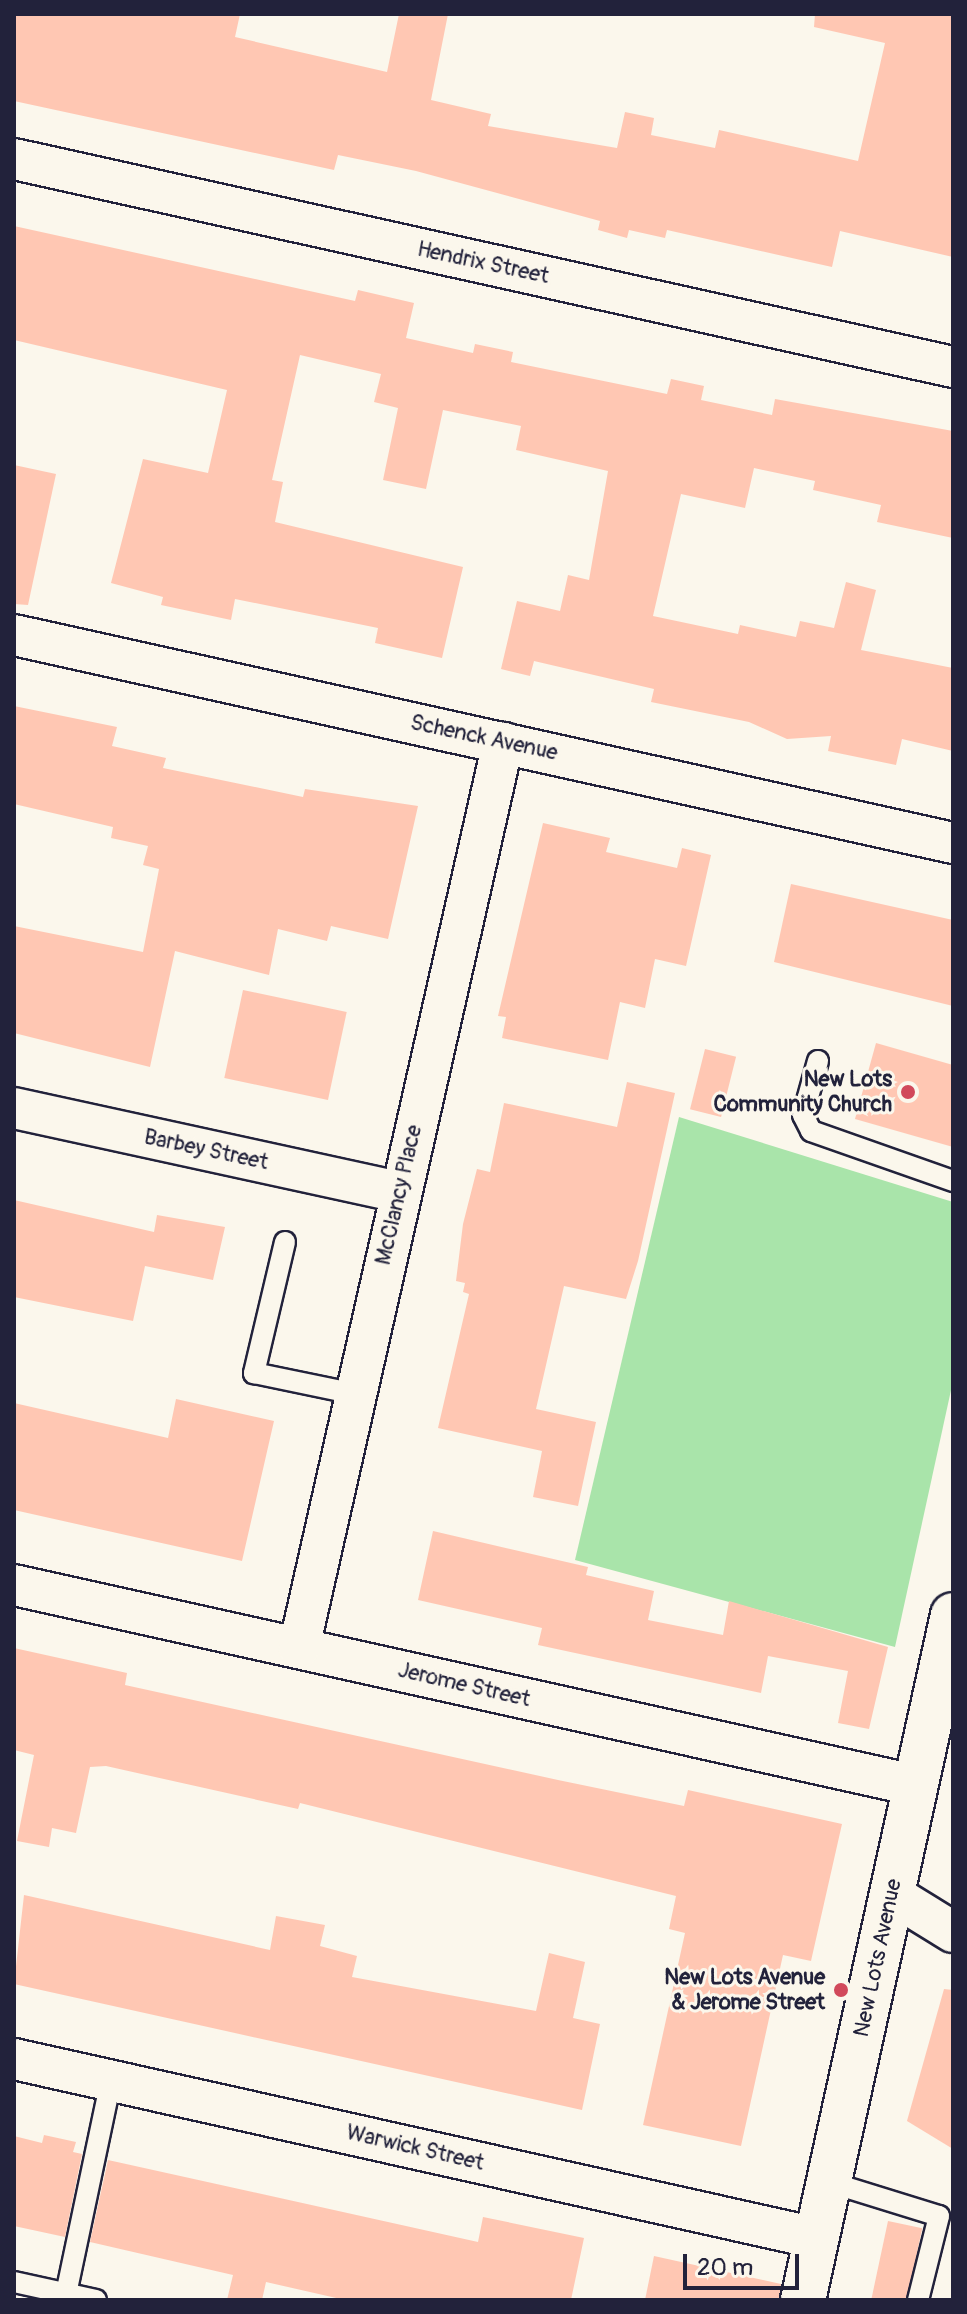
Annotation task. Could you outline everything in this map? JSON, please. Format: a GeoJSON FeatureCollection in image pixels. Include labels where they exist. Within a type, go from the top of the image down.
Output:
{"type":"FeatureCollection","features":[{"type":"Feature","properties":{"kind":"street","name":"Hendrix Street"},"geometry":{"type":"LineString","coordinates":[[14,159],[953,367]]}},
{"type":"Feature","properties":{"kind":"street","name":"Schenck Avenue"},"geometry":{"type":"LineString","coordinates":[[14,635],[953,843]]}},
{"type":"Feature","properties":{"kind":"street","name":"McClancy Place"},"geometry":{"type":"LineString","coordinates":[[299,1648],[399,1192],[503,743]]}},
{"type":"Feature","properties":{"kind":"street","name":"Barbey Street"},"geometry":{"type":"LineString","coordinates":[[14,1108],[399,1192]]}},
{"type":"Feature","properties":{"kind":"street","name":"Jerome Street"},"geometry":{"type":"LineString","coordinates":[[14,1585],[914,1785]]}},
{"type":"Feature","properties":{"kind":"street","name":"New Lots Avenue"},"geometry":{"type":"LineString","coordinates":[[803,2300],[953,1615]]}},
{"type":"Feature","properties":{"kind":"street"},"geometry":{"type":"LineString","coordinates":[[893,1895],[953,1932]]}},
{"type":"Feature","properties":{"kind":"street","name":"Warwick Street"},"geometry":{"type":"LineString","coordinates":[[14,2059],[816,2238]]}},
{"type":"Feature","properties":{"kind":"lane"},"geometry":{"type":"LineString","coordinates":[[818,1061],[803,1115],[811,1131],[953,1181]]}},
{"type":"Feature","properties":{"kind":"lane"},"geometry":{"type":"LineString","coordinates":[[285,1242],[254,1373],[355,1394]]}},
{"type":"Feature","properties":{"kind":"lane"},"geometry":{"type":"LineString","coordinates":[[66,2294],[111,2081]]}},
{"type":"Feature","properties":{"kind":"lane"},"geometry":{"type":"LineString","coordinates":[[829,2182],[939,2216],[918,2300]]}},
{"type":"Feature","properties":{"kind":"lane"},"geometry":{"type":"LineString","coordinates":[[14,2282],[96,2300]]}},
{"type":"Feature","properties":{"kind":"green space"},"geometry":{"type":"Polygon","coordinates":[[[679,1117],[953,1202],[953,1381],[895,1647],[575,1560],[679,1117]]]}},
{"type":"Feature","properties":{"kind":"building"},"geometry":{"type":"Polygon","coordinates":[[[14,14],[240,14],[235,37],[387,72],[399,14],[448,14],[431,100],[491,114],[488,126],[617,148],[625,112],[654,118],[651,135],[715,148],[719,130],[858,161],[885,43],[814,27],[815,14],[953,14],[953,257],[840,231],[832,267],[667,230],[665,238],[629,230],[627,238],[598,230],[600,221],[416,171],[338,155],[334,170],[14,101],[14,14]]]}},
{"type":"Feature","properties":{"kind":"building"},"geometry":{"type":"Polygon","coordinates":[[[14,226],[355,301],[358,290],[414,303],[406,338],[473,353],[475,344],[513,352],[511,362],[667,394],[671,379],[704,386],[701,400],[772,415],[775,399],[953,431],[953,538],[877,522],[881,505],[813,490],[815,481],[754,468],[745,508],[681,494],[653,616],[738,634],[740,625],[796,637],[800,621],[834,628],[846,582],[876,590],[861,650],[953,668],[953,751],[902,739],[896,765],[828,751],[831,736],[787,739],[749,722],[651,702],[654,689],[534,661],[530,676],[501,669],[517,601],[560,611],[568,575],[589,580],[608,471],[516,450],[521,426],[443,410],[426,489],[383,480],[398,408],[374,402],[381,374],[300,355],[272,480],[283,482],[275,522],[463,567],[442,658],[375,643],[378,628],[235,599],[231,620],[161,605],[163,597],[111,583],[143,459],[208,473],[227,390],[14,340],[14,226]]]}},
{"type":"Feature","properties":{"kind":"building"},"geometry":{"type":"Polygon","coordinates":[[[14,465],[56,474],[28,605],[14,604],[14,465]]]}},
{"type":"Feature","properties":{"kind":"building"},"geometry":{"type":"Polygon","coordinates":[[[14,706],[117,727],[112,746],[166,758],[163,768],[303,797],[305,789],[418,806],[388,939],[331,926],[327,941],[278,929],[269,975],[175,951],[150,1067],[14,1033],[14,926],[143,952],[159,869],[143,865],[148,846],[111,838],[113,827],[14,804],[14,706]]]}},
{"type":"Feature","properties":{"kind":"building"},"geometry":{"type":"Polygon","coordinates":[[[543,823],[610,838],[606,852],[677,868],[682,848],[711,855],[686,966],[655,959],[645,1008],[620,1002],[608,1060],[502,1038],[506,1017],[498,1016],[543,823]]]}},
{"type":"Feature","properties":{"kind":"building"},"geometry":{"type":"Polygon","coordinates":[[[791,884],[953,920],[953,1006],[774,962],[791,884]]]}},
{"type":"Feature","properties":{"kind":"building"},"geometry":{"type":"Polygon","coordinates":[[[243,990],[347,1012],[328,1100],[224,1078],[243,990]]]}},
{"type":"Feature","properties":{"kind":"building","name":"New Lots Community Church"},"geometry":{"type":"Polygon","coordinates":[[[876,1043],[953,1065],[953,1147],[855,1119],[876,1043]]]}},
{"type":"Feature","properties":{"kind":"building"},"geometry":{"type":"Polygon","coordinates":[[[705,1049],[736,1057],[721,1117],[690,1109],[705,1049]]]}},
{"type":"Feature","properties":{"kind":"building"},"geometry":{"type":"Polygon","coordinates":[[[627,1082],[675,1093],[638,1261],[626,1299],[564,1286],[536,1409],[596,1422],[578,1506],[533,1497],[542,1451],[438,1428],[469,1294],[463,1292],[465,1283],[456,1281],[463,1224],[477,1169],[490,1172],[504,1103],[617,1127],[627,1082]]]}},
{"type":"Feature","properties":{"kind":"building"},"geometry":{"type":"Polygon","coordinates":[[[14,1200],[154,1232],[157,1215],[225,1227],[213,1280],[145,1266],[133,1321],[14,1297],[14,1200]]]}},
{"type":"Feature","properties":{"kind":"building"},"geometry":{"type":"Polygon","coordinates":[[[176,1399],[274,1421],[242,1561],[14,1510],[14,1403],[168,1438],[176,1399]]]}},
{"type":"Feature","properties":{"kind":"building"},"geometry":{"type":"Polygon","coordinates":[[[433,1531],[588,1567],[586,1575],[654,1591],[648,1620],[723,1635],[729,1601],[888,1647],[869,1729],[838,1723],[848,1671],[768,1656],[761,1693],[538,1645],[542,1628],[418,1600],[433,1531]]]}},
{"type":"Feature","properties":{"kind":"building"},"geometry":{"type":"Polygon","coordinates":[[[14,1648],[127,1673],[125,1685],[558,1780],[684,1806],[688,1790],[842,1824],[811,1961],[783,1955],[741,2146],[643,2125],[685,1933],[669,1929],[676,1896],[300,1803],[298,1809],[106,1766],[90,1767],[76,1833],[52,1828],[49,1847],[17,1841],[34,1755],[14,1750],[14,1648]]]}},
{"type":"Feature","properties":{"kind":"building"},"geometry":{"type":"Polygon","coordinates":[[[24,1895],[270,1950],[276,1916],[325,1925],[320,1946],[357,1956],[352,1977],[536,2011],[549,1953],[585,1962],[573,2018],[600,2024],[582,2110],[14,1984],[24,1895]]]}},
{"type":"Feature","properties":{"kind":"building"},"geometry":{"type":"Polygon","coordinates":[[[944,1989],[953,1990],[953,2149],[907,2121],[944,1989]]]}},
{"type":"Feature","properties":{"kind":"building"},"geometry":{"type":"Polygon","coordinates":[[[44,2135],[76,2142],[73,2152],[82,2154],[65,2237],[14,2226],[14,2136],[42,2143],[44,2135]]]}},
{"type":"Feature","properties":{"kind":"building"},"geometry":{"type":"Polygon","coordinates":[[[108,2160],[478,2242],[483,2217],[584,2238],[571,2300],[345,2300],[266,2282],[262,2300],[227,2300],[233,2275],[90,2242],[108,2160]]]}},
{"type":"Feature","properties":{"kind":"building"},"geometry":{"type":"Polygon","coordinates":[[[888,2221],[922,2228],[907,2300],[871,2300],[888,2221]]]}},
{"type":"Feature","properties":{"kind":"building"},"geometry":{"type":"Polygon","coordinates":[[[654,2256],[781,2284],[779,2300],[645,2300],[654,2256]]]}},
{"type":"Feature","properties":{"kind":"place","name":"New Lots Community Church"},"geometry":{"type":"Point","coordinates":[908,1092]}},
{"type":"Feature","properties":{"kind":"place","name":"New Lots Avenue & Jerome Street"},"geometry":{"type":"Point","coordinates":[841,1990]}}]}
